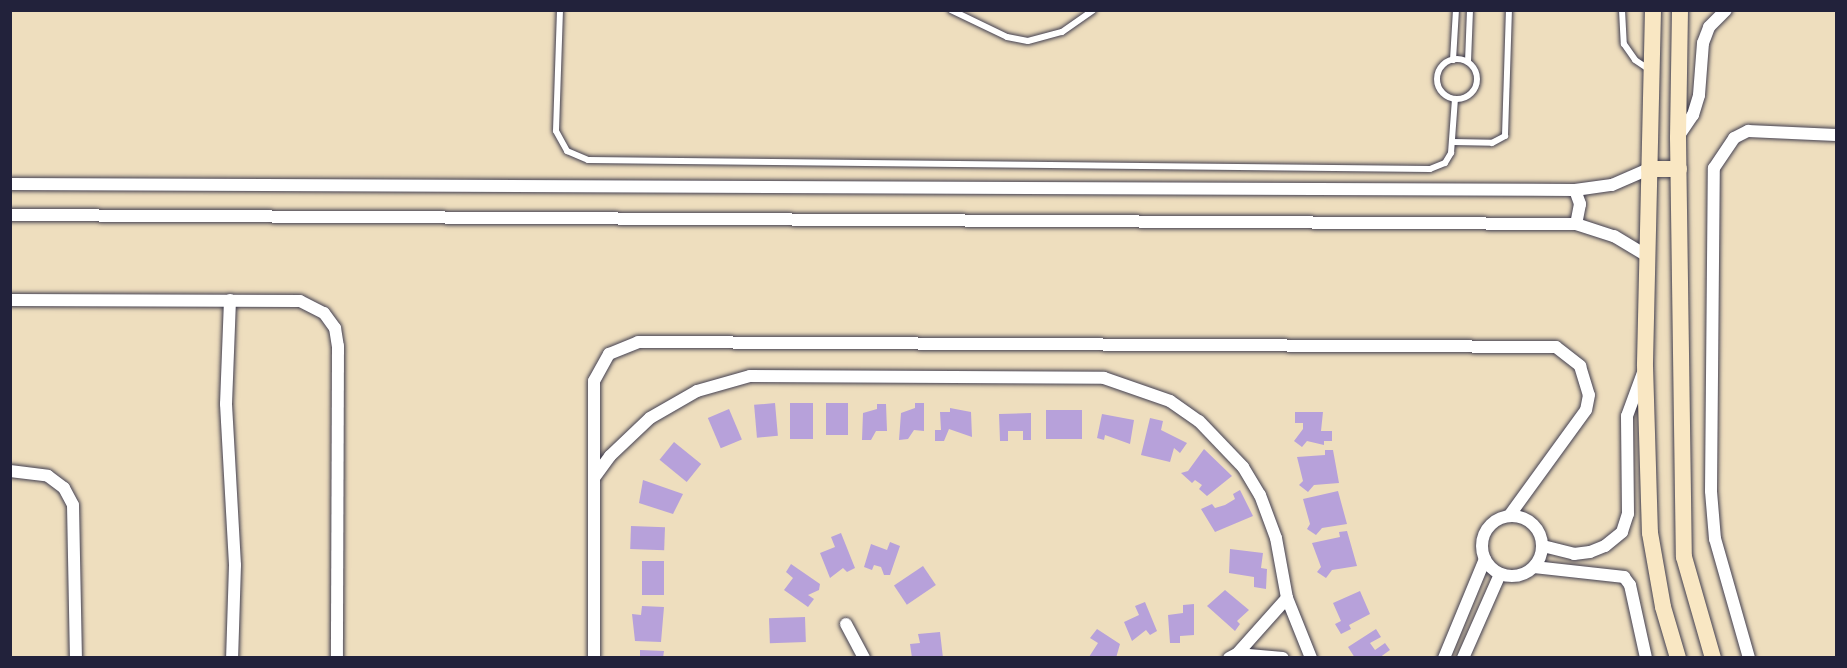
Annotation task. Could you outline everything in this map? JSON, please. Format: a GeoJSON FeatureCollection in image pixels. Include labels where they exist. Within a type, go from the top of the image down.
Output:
{"type":"FeatureCollection","features":[{"type":"Feature","properties":{"kind":"street"},"geometry":{"type":"LineString","coordinates":[[1653,10],[1645,366],[1650,533],[1663,608],[1678,657]]}},
{"type":"Feature","properties":{"kind":"street"},"geometry":{"type":"LineString","coordinates":[[1680,10],[1678,138],[1684,557],[1713,657]]}},
{"type":"Feature","properties":{"kind":"street"},"geometry":{"type":"LineString","coordinates":[[1678,138],[1693,115],[1699,95],[1703,44],[1709,27],[1726,10]]}},
{"type":"Feature","properties":{"kind":"street"},"geometry":{"type":"LineString","coordinates":[[1749,657],[1715,539],[1711,491],[1714,168],[1734,138],[1748,131],[1836,135]]}},
{"type":"Feature","properties":{"kind":"street"},"geometry":{"type":"LineString","coordinates":[[10,184],[1575,190],[1612,185],[1649,169],[1679,169]]}},
{"type":"Feature","properties":{"kind":"street"},"geometry":{"type":"LineString","coordinates":[[1575,190],[1580,204],[1576,224]]}},
{"type":"Feature","properties":{"kind":"street"},"geometry":{"type":"LineString","coordinates":[[10,215],[1576,224],[1614,236],[1647,256]]}},
{"type":"Feature","properties":{"kind":"street"},"geometry":{"type":"LineString","coordinates":[[10,300],[230,300],[308,303],[330,319],[338,337],[337,657]]}},
{"type":"Feature","properties":{"kind":"street"},"geometry":{"type":"LineString","coordinates":[[230,300],[226,404],[235,575],[232,657]]}},
{"type":"Feature","properties":{"kind":"street"},"geometry":{"type":"LineString","coordinates":[[594,657],[594,381],[609,354],[638,342],[1556,347],[1580,366],[1589,395],[1586,410],[1509,516],[1495,521],[1486,531],[1482,545],[1485,559],[1500,574],[1521,575],[1534,567],[1543,546],[1532,523],[1509,516]]}},
{"type":"Feature","properties":{"kind":"street"},"geometry":{"type":"LineString","coordinates":[[1543,546],[1574,554],[1590,552],[1605,546],[1622,532],[1628,514],[1627,416],[1645,366]]}},
{"type":"Feature","properties":{"kind":"street"},"geometry":{"type":"LineString","coordinates":[[594,478],[610,456],[650,418],[697,391],[750,376],[1104,378],[1170,401],[1199,420],[1230,451],[1260,495],[1268,514],[1276,538],[1287,598],[1311,657]]}},
{"type":"Feature","properties":{"kind":"street"},"geometry":{"type":"LineString","coordinates":[[10,471],[48,476],[64,488],[73,505],[76,657]]}},
{"type":"Feature","properties":{"kind":"street"},"geometry":{"type":"LineString","coordinates":[[1444,657],[1485,559]]}},
{"type":"Feature","properties":{"kind":"street"},"geometry":{"type":"LineString","coordinates":[[1534,567],[1624,578],[1630,585],[1646,657]]}},
{"type":"Feature","properties":{"kind":"street"},"geometry":{"type":"LineString","coordinates":[[1463,657],[1500,574]]}},
{"type":"Feature","properties":{"kind":"street"},"geometry":{"type":"LineString","coordinates":[[1233,656],[1287,598]]}},
{"type":"Feature","properties":{"kind":"street"},"geometry":{"type":"LineString","coordinates":[[846,624],[864,657]]}},
{"type":"Feature","properties":{"kind":"street"},"geometry":{"type":"LineString","coordinates":[[1233,656],[1283,657]]}},
{"type":"Feature","properties":{"kind":"lane"},"geometry":{"type":"LineString","coordinates":[[560,10],[556,131],[567,151],[588,160],[1430,169],[1445,163],[1453,142],[1455,99]]}},
{"type":"Feature","properties":{"kind":"lane"},"geometry":{"type":"LineString","coordinates":[[951,10],[1007,37],[1028,41],[1062,32],[1093,10]]}},
{"type":"Feature","properties":{"kind":"lane"},"geometry":{"type":"LineString","coordinates":[[1453,60],[1456,10]]}},
{"type":"Feature","properties":{"kind":"lane"},"geometry":{"type":"LineString","coordinates":[[1468,62],[1453,60],[1442,66],[1437,78],[1441,91],[1455,99],[1469,96],[1477,85],[1476,72],[1468,62],[1470,10]]}},
{"type":"Feature","properties":{"kind":"lane"},"geometry":{"type":"LineString","coordinates":[[1453,142],[1492,143],[1505,136],[1509,10]]}},
{"type":"Feature","properties":{"kind":"lane"},"geometry":{"type":"LineString","coordinates":[[1622,10],[1624,44],[1635,60],[1651,71]]}},
{"type":"Feature","properties":{"kind":"building"},"geometry":{"type":"Polygon","coordinates":[[[775,403],[778,436],[757,438],[754,405],[775,403]]]}},
{"type":"Feature","properties":{"kind":"building"},"geometry":{"type":"Polygon","coordinates":[[[790,403],[813,403],[813,439],[790,439],[790,403]]]}},
{"type":"Feature","properties":{"kind":"building"},"geometry":{"type":"Polygon","coordinates":[[[826,403],[848,403],[848,435],[826,435],[826,403]]]}},
{"type":"Feature","properties":{"kind":"building"},"geometry":{"type":"Polygon","coordinates":[[[915,403],[924,403],[924,431],[914,430],[908,439],[899,440],[901,413],[915,408],[915,403]]]}},
{"type":"Feature","properties":{"kind":"building"},"geometry":{"type":"Polygon","coordinates":[[[877,404],[886,404],[887,431],[876,431],[871,440],[862,440],[863,413],[877,409],[877,404]]]}},
{"type":"Feature","properties":{"kind":"building"},"geometry":{"type":"Polygon","coordinates":[[[950,408],[971,412],[972,437],[949,429],[944,441],[935,441],[935,430],[941,430],[940,412],[950,412],[950,408]]]}},
{"type":"Feature","properties":{"kind":"building"},"geometry":{"type":"Polygon","coordinates":[[[729,409],[742,439],[721,448],[708,418],[729,409]]]}},
{"type":"Feature","properties":{"kind":"building"},"geometry":{"type":"Polygon","coordinates":[[[1046,410],[1082,410],[1082,439],[1046,439],[1046,410]]]}},
{"type":"Feature","properties":{"kind":"building"},"geometry":{"type":"Polygon","coordinates":[[[1295,412],[1323,412],[1321,431],[1332,431],[1332,441],[1324,441],[1324,445],[1307,441],[1302,447],[1294,441],[1303,429],[1303,423],[1295,423],[1295,412]]]}},
{"type":"Feature","properties":{"kind":"building"},"geometry":{"type":"Polygon","coordinates":[[[1031,413],[1031,440],[1023,440],[1023,431],[1008,431],[1008,441],[1000,441],[999,414],[1031,413]]]}},
{"type":"Feature","properties":{"kind":"building"},"geometry":{"type":"Polygon","coordinates":[[[1102,414],[1134,420],[1130,444],[1105,435],[1104,440],[1097,438],[1102,414]]]}},
{"type":"Feature","properties":{"kind":"building"},"geometry":{"type":"Polygon","coordinates":[[[1150,418],[1163,421],[1161,430],[1187,443],[1180,453],[1174,448],[1170,462],[1141,455],[1150,418]]]}},
{"type":"Feature","properties":{"kind":"building"},"geometry":{"type":"Polygon","coordinates":[[[674,442],[701,464],[687,482],[660,460],[674,442]]]}},
{"type":"Feature","properties":{"kind":"building"},"geometry":{"type":"Polygon","coordinates":[[[1204,449],[1232,476],[1207,496],[1199,489],[1202,485],[1195,480],[1192,483],[1181,473],[1188,471],[1204,449]]]}},
{"type":"Feature","properties":{"kind":"building"},"geometry":{"type":"Polygon","coordinates":[[[1325,450],[1333,450],[1339,483],[1314,485],[1308,492],[1299,485],[1303,481],[1297,457],[1325,455],[1325,450]]]}},
{"type":"Feature","properties":{"kind":"building"},"geometry":{"type":"Polygon","coordinates":[[[643,480],[683,494],[673,514],[639,503],[643,480]]]}},
{"type":"Feature","properties":{"kind":"building"},"geometry":{"type":"Polygon","coordinates":[[[1240,490],[1253,516],[1215,532],[1201,509],[1212,504],[1215,508],[1225,505],[1235,499],[1233,494],[1240,490]]]}},
{"type":"Feature","properties":{"kind":"building"},"geometry":{"type":"Polygon","coordinates":[[[1338,491],[1347,524],[1322,528],[1316,535],[1307,529],[1310,524],[1303,499],[1338,491]]]}},
{"type":"Feature","properties":{"kind":"building"},"geometry":{"type":"Polygon","coordinates":[[[631,526],[665,527],[664,550],[630,549],[631,526]]]}},
{"type":"Feature","properties":{"kind":"building"},"geometry":{"type":"Polygon","coordinates":[[[1347,531],[1357,566],[1332,570],[1326,578],[1317,572],[1321,567],[1312,543],[1340,537],[1339,532],[1347,531]]]}},
{"type":"Feature","properties":{"kind":"building"},"geometry":{"type":"Polygon","coordinates":[[[841,533],[855,568],[847,572],[843,568],[830,578],[820,553],[835,547],[831,537],[841,533]]]}},
{"type":"Feature","properties":{"kind":"building"},"geometry":{"type":"Polygon","coordinates":[[[890,542],[900,546],[890,575],[884,575],[881,567],[874,565],[872,570],[864,567],[871,544],[887,550],[890,542]]]}},
{"type":"Feature","properties":{"kind":"building"},"geometry":{"type":"Polygon","coordinates":[[[1230,549],[1263,553],[1261,568],[1267,569],[1266,589],[1254,587],[1254,577],[1229,573],[1230,549]]]}},
{"type":"Feature","properties":{"kind":"building"},"geometry":{"type":"Polygon","coordinates":[[[642,561],[664,561],[664,595],[642,595],[642,561]]]}},
{"type":"Feature","properties":{"kind":"building"},"geometry":{"type":"Polygon","coordinates":[[[791,564],[820,584],[819,590],[808,595],[814,599],[808,607],[784,590],[793,578],[786,572],[791,564]]]}},
{"type":"Feature","properties":{"kind":"building"},"geometry":{"type":"Polygon","coordinates":[[[923,566],[936,585],[907,605],[894,586],[923,566]]]}},
{"type":"Feature","properties":{"kind":"building"},"geometry":{"type":"Polygon","coordinates":[[[1225,590],[1249,610],[1237,621],[1240,624],[1235,631],[1207,606],[1225,590]]]}},
{"type":"Feature","properties":{"kind":"building"},"geometry":{"type":"Polygon","coordinates":[[[1360,591],[1370,614],[1349,625],[1351,629],[1341,634],[1335,624],[1341,621],[1333,603],[1360,591]]]}},
{"type":"Feature","properties":{"kind":"building"},"geometry":{"type":"Polygon","coordinates":[[[1145,602],[1157,631],[1150,635],[1146,630],[1132,641],[1124,622],[1139,615],[1135,606],[1145,602]]]}},
{"type":"Feature","properties":{"kind":"building"},"geometry":{"type":"Polygon","coordinates":[[[1194,604],[1194,635],[1180,636],[1180,643],[1170,643],[1168,615],[1183,613],[1183,605],[1194,604]]]}},
{"type":"Feature","properties":{"kind":"building"},"geometry":{"type":"Polygon","coordinates":[[[642,606],[664,607],[661,642],[635,641],[632,614],[641,615],[642,606]]]}},
{"type":"Feature","properties":{"kind":"building"},"geometry":{"type":"Polygon","coordinates":[[[805,617],[806,642],[770,643],[769,618],[805,617]]]}},
{"type":"Feature","properties":{"kind":"building"},"geometry":{"type":"Polygon","coordinates":[[[1097,629],[1120,644],[1116,658],[1089,657],[1098,643],[1090,638],[1097,629]]]}},
{"type":"Feature","properties":{"kind":"building"},"geometry":{"type":"Polygon","coordinates":[[[1376,629],[1381,637],[1370,643],[1375,650],[1385,643],[1390,650],[1379,658],[1355,658],[1348,647],[1376,629]]]}},
{"type":"Feature","properties":{"kind":"building"},"geometry":{"type":"Polygon","coordinates":[[[940,632],[943,658],[912,658],[910,644],[920,643],[918,634],[940,632]]]}},
{"type":"Feature","properties":{"kind":"building"},"geometry":{"type":"Polygon","coordinates":[[[640,650],[664,651],[663,658],[640,658],[640,650]]]}}]}
